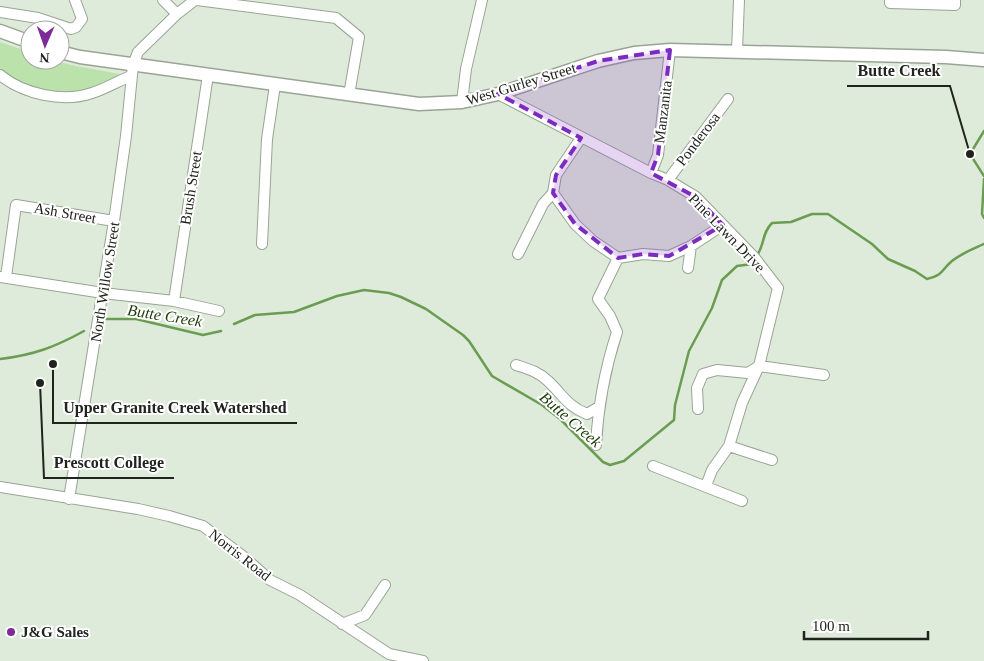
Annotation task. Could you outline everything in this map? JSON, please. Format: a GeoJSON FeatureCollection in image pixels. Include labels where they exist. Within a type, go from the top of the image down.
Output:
{"type":"FeatureCollection","features":[{"type":"Feature","properties":{"kind":"main road"},"geometry":{"type":"LineString","coordinates":[[0,31],[20,38]]}},
{"type":"Feature","properties":{"kind":"main road","name":"West Gurley Street"},"geometry":{"type":"LineString","coordinates":[[70,54],[132,70],[208,75],[419,104],[462,102],[498,94],[598,61],[634,53],[670,50],[946,57],[984,60]]}},
{"type":"Feature","properties":{"kind":"street"},"geometry":{"type":"LineString","coordinates":[[0,12],[38,18],[72,29],[82,19],[75,0]]}},
{"type":"Feature","properties":{"kind":"street"},"geometry":{"type":"LineString","coordinates":[[163,0],[177,14]]}},
{"type":"Feature","properties":{"kind":"street"},"geometry":{"type":"LineString","coordinates":[[0,75],[11,85],[35,94],[62,97],[91,94],[132,70],[138,52],[177,14],[196,0],[336,18],[359,37],[349,95]]}},
{"type":"Feature","properties":{"kind":"street"},"geometry":{"type":"LineString","coordinates":[[462,102],[466,69],[482,0]]}},
{"type":"Feature","properties":{"kind":"street"},"geometry":{"type":"LineString","coordinates":[[737,51],[739,0]]}},
{"type":"Feature","properties":{"kind":"street"},"geometry":{"type":"LineString","coordinates":[[890,0],[890,3],[955,5],[955,0]]}},
{"type":"Feature","properties":{"kind":"street","name":"Manzanita"},"geometry":{"type":"LineString","coordinates":[[650,173],[658,155],[670,50]]}},
{"type":"Feature","properties":{"kind":"street","name":"North Willow Street"},"geometry":{"type":"LineString","coordinates":[[69,499],[114,221],[126,136],[132,70]]}},
{"type":"Feature","properties":{"kind":"street","name":"Brush Street"},"geometry":{"type":"LineString","coordinates":[[174,301],[208,75]]}},
{"type":"Feature","properties":{"kind":"street"},"geometry":{"type":"LineString","coordinates":[[262,244],[268,140],[275,84]]}},
{"type":"Feature","properties":{"kind":"street","name":"Pine Lawn Drive"},"geometry":{"type":"LineString","coordinates":[[498,94],[580,138],[668,180],[696,197],[754,257],[778,288],[759,366],[742,403],[729,446],[712,470],[706,486]]}},
{"type":"Feature","properties":{"kind":"street","name":"Ponderosa"},"geometry":{"type":"LineString","coordinates":[[668,180],[728,99]]}},
{"type":"Feature","properties":{"kind":"street"},"geometry":{"type":"LineString","coordinates":[[518,254],[544,204],[553,193],[556,175],[580,138]]}},
{"type":"Feature","properties":{"kind":"street"},"geometry":{"type":"LineString","coordinates":[[553,193],[575,224],[593,241],[618,258],[643,254],[669,256],[690,246],[723,224]]}},
{"type":"Feature","properties":{"kind":"street","name":"Ash Street"},"geometry":{"type":"LineString","coordinates":[[3,277],[16,204],[114,221]]}},
{"type":"Feature","properties":{"kind":"street"},"geometry":{"type":"LineString","coordinates":[[688,268],[690,246]]}},
{"type":"Feature","properties":{"kind":"street"},"geometry":{"type":"LineString","coordinates":[[596,445],[598,407],[608,361],[617,332],[610,316],[598,299],[618,258]]}},
{"type":"Feature","properties":{"kind":"street"},"geometry":{"type":"LineString","coordinates":[[3,277],[103,293],[174,301],[219,311]]}},
{"type":"Feature","properties":{"kind":"street"},"geometry":{"type":"LineString","coordinates":[[516,365],[534,371],[548,381],[560,396],[575,409],[587,414],[598,407]]}},
{"type":"Feature","properties":{"kind":"street"},"geometry":{"type":"LineString","coordinates":[[698,409],[697,388],[702,374],[717,370],[748,373],[759,366],[824,375]]}},
{"type":"Feature","properties":{"kind":"street"},"geometry":{"type":"LineString","coordinates":[[729,446],[772,460]]}},
{"type":"Feature","properties":{"kind":"street"},"geometry":{"type":"LineString","coordinates":[[653,466],[742,502]]}},
{"type":"Feature","properties":{"kind":"street","name":"Norris Road"},"geometry":{"type":"LineString","coordinates":[[0,487],[169,516],[203,526],[244,557],[270,580],[300,595],[389,654],[423,661]]}},
{"type":"Feature","properties":{"kind":"street"},"geometry":{"type":"LineString","coordinates":[[342,624],[365,615],[385,585]]}},
{"type":"Feature","properties":{"kind":"highlighted area"},"geometry":{"type":"Polygon","coordinates":[[[670,50],[658,155],[651,173],[696,197],[723,225],[669,256],[643,254],[618,258],[575,224],[553,193],[556,175],[581,138],[498,94],[598,61],[670,50]]]}},
{"type":"Feature","properties":{"kind":"green space"},"geometry":{"type":"Polygon","coordinates":[[[0,42],[20,49],[20,70],[70,70],[70,65],[131,76],[62,97],[0,75],[0,42]]]}},
{"type":"Feature","properties":{"kind":"waterway","name":"Butte Creek"},"geometry":{"type":"LineString","coordinates":[[984,131],[970,154],[984,176]]}},
{"type":"Feature","properties":{"kind":"waterway","name":"Butte Creek"},"geometry":{"type":"LineString","coordinates":[[984,179],[982,214],[984,218]]}},
{"type":"Feature","properties":{"kind":"waterway","name":"Butte Creek"},"geometry":{"type":"LineString","coordinates":[[758,254],[767,230],[772,223],[791,222],[812,214],[828,214],[872,244],[888,259],[915,271],[927,279],[940,274],[952,261],[984,244]]}},
{"type":"Feature","properties":{"kind":"waterway","name":"Butte Creek"},"geometry":{"type":"LineString","coordinates":[[234,324],[255,315],[294,312],[337,296],[364,290],[389,293],[401,297],[426,309],[463,335],[492,376],[542,405],[560,419],[603,462],[610,465],[624,461],[674,420],[675,405],[689,351],[712,308],[722,280],[737,266],[752,264]]}},
{"type":"Feature","properties":{"kind":"waterway","name":"Butte Creek"},"geometry":{"type":"LineString","coordinates":[[104,319],[136,319],[203,335],[221,331]]}},
{"type":"Feature","properties":{"kind":"waterway","name":"Butte Creek"},"geometry":{"type":"LineString","coordinates":[[0,359],[44,350],[84,331]]}},
{"type":"Feature","properties":{"kind":"place","name":"Butte Creek"},"geometry":{"type":"Point","coordinates":[970,154]}},
{"type":"Feature","properties":{"kind":"place","name":"Upper Granite Creek Watershed"},"geometry":{"type":"Point","coordinates":[53,364]}},
{"type":"Feature","properties":{"kind":"place","name":"Prescott College"},"geometry":{"type":"Point","coordinates":[40,383]}},
{"type":"Feature","properties":{"kind":"place","name":"J&G Sales"},"geometry":{"type":"Point","coordinates":[11,632]}}]}
